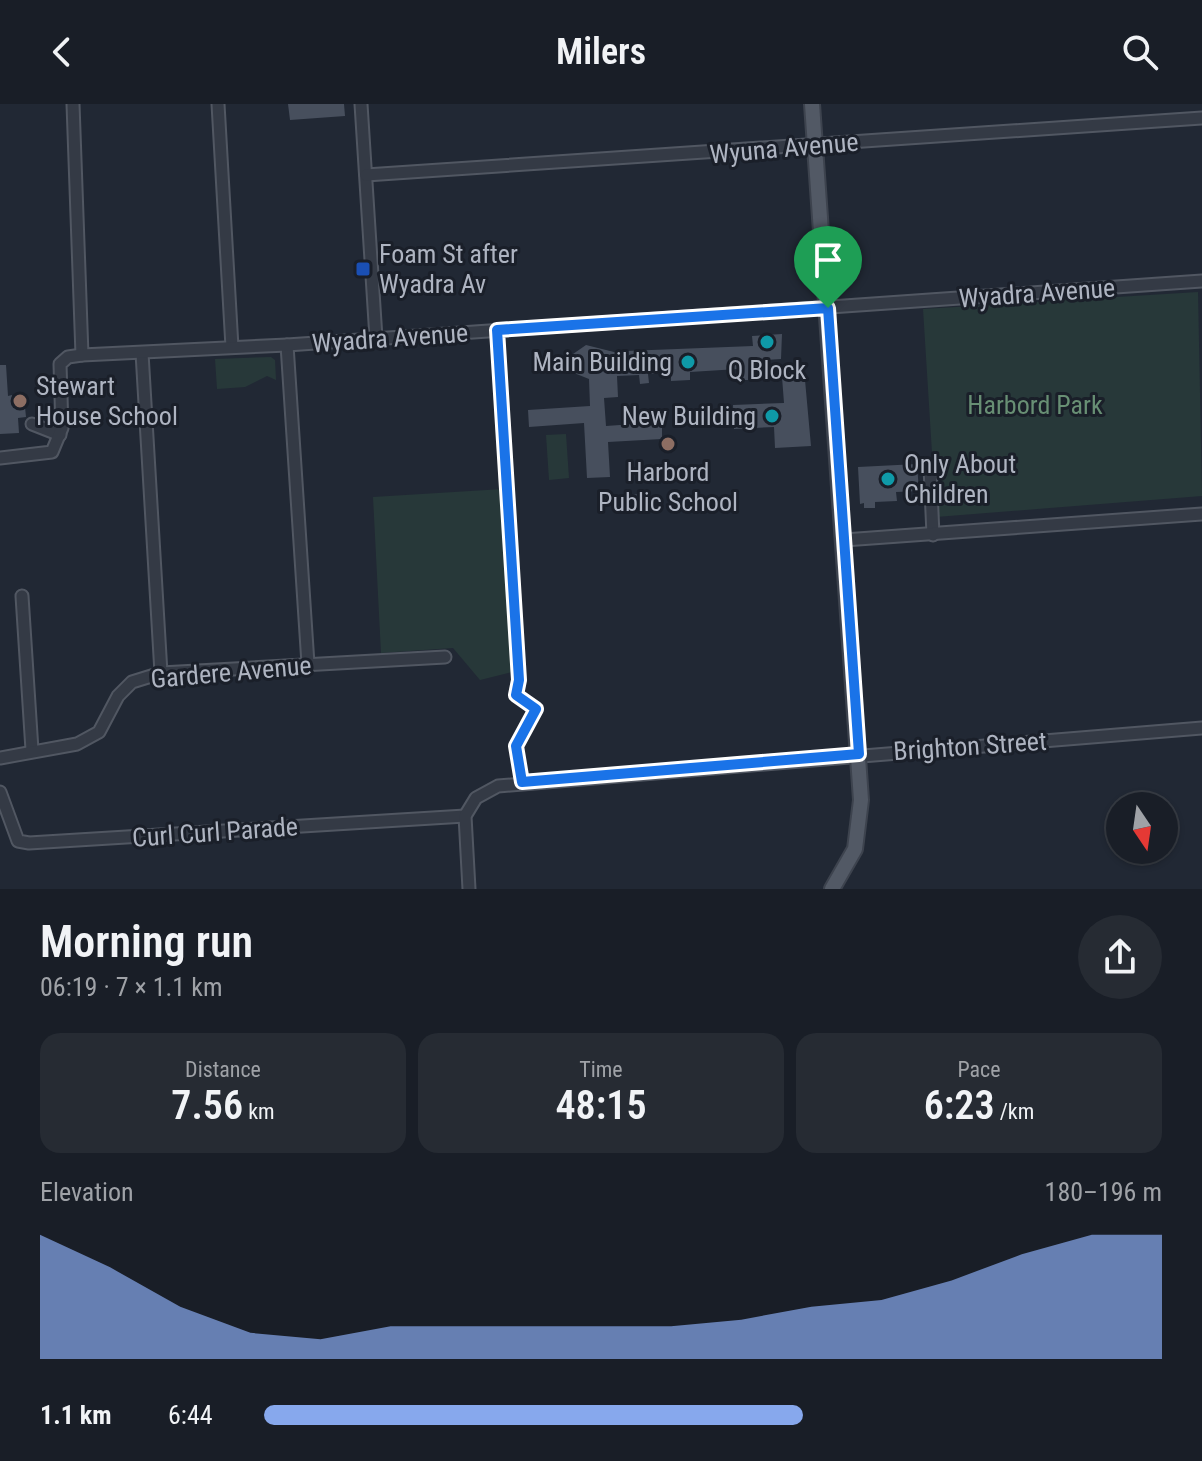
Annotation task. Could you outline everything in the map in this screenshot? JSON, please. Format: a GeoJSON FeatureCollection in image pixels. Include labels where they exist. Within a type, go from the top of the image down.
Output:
{"type":"FeatureCollection","features":[{"type":"Feature","properties":{"kind":"main road"},"geometry":{"type":"LineString","coordinates":[[812,104],[859,754],[859,836],[851,861],[832,889]]}},
{"type":"Feature","properties":{"kind":"street"},"geometry":{"type":"LineString","coordinates":[[73,104],[82,355]]}},
{"type":"Feature","properties":{"kind":"street"},"geometry":{"type":"LineString","coordinates":[[218,104],[232,347]]}},
{"type":"Feature","properties":{"kind":"street"},"geometry":{"type":"LineString","coordinates":[[361,104],[376,338]]}},
{"type":"Feature","properties":{"kind":"street","name":"Wyuna Avenue"},"geometry":{"type":"LineString","coordinates":[[366,175],[1202,118]]}},
{"type":"Feature","properties":{"kind":"street","name":"Wyadra Avenue"},"geometry":{"type":"LineString","coordinates":[[59,437],[60,364],[68,357],[82,355],[287,345],[1202,281]]}},
{"type":"Feature","properties":{"kind":"street"},"geometry":{"type":"LineString","coordinates":[[497,330],[519,680],[516,695]]}},
{"type":"Feature","properties":{"kind":"street"},"geometry":{"type":"LineString","coordinates":[[287,345],[308,664]]}},
{"type":"Feature","properties":{"kind":"street"},"geometry":{"type":"LineString","coordinates":[[142,353],[161,673]]}},
{"type":"Feature","properties":{"kind":"street"},"geometry":{"type":"LineString","coordinates":[[0,458],[52,452],[59,437],[32,424]]}},
{"type":"Feature","properties":{"kind":"street"},"geometry":{"type":"LineString","coordinates":[[930,467],[933,535]]}},
{"type":"Feature","properties":{"kind":"street"},"geometry":{"type":"LineString","coordinates":[[844,540],[1202,514]]}},
{"type":"Feature","properties":{"kind":"street"},"geometry":{"type":"LineString","coordinates":[[22,596],[32,750]]}},
{"type":"Feature","properties":{"kind":"street","name":"Gardere Avenue"},"geometry":{"type":"LineString","coordinates":[[0,758],[77,744],[99,732],[118,696],[132,682],[161,673],[445,657]]}},
{"type":"Feature","properties":{"kind":"street","name":"Brighton Street"},"geometry":{"type":"LineString","coordinates":[[465,816],[476,798],[498,786],[522,782],[1202,728]]}},
{"type":"Feature","properties":{"kind":"street","name":"Curl Curl Parade"},"geometry":{"type":"LineString","coordinates":[[0,792],[18,841],[29,843],[465,816]]}},
{"type":"Feature","properties":{"kind":"street"},"geometry":{"type":"LineString","coordinates":[[465,816],[469,889]]}},
{"type":"Feature","properties":{"kind":"path"},"geometry":{"type":"LineString","coordinates":[[516,695],[536,709],[516,746],[522,782]]}},
{"type":"Feature","properties":{"kind":"green space","name":"Harbord Park"},"geometry":{"type":"Polygon","coordinates":[[[1198,292],[1202,496],[936,517],[923,309],[1198,292]]]}},
{"type":"Feature","properties":{"kind":"green space"},"geometry":{"type":"Polygon","coordinates":[[[271,357],[275,360],[276,380],[267,376],[245,387],[217,389],[215,359],[271,357]]]}},
{"type":"Feature","properties":{"kind":"green space"},"geometry":{"type":"Polygon","coordinates":[[[566,434],[569,478],[549,480],[546,435],[566,434]]]}},
{"type":"Feature","properties":{"kind":"green space"},"geometry":{"type":"Polygon","coordinates":[[[503,489],[512,672],[480,680],[453,648],[381,653],[373,497],[503,489]]]}},
{"type":"Feature","properties":{"kind":"building"},"geometry":{"type":"Polygon","coordinates":[[[288,104],[344,104],[345,116],[290,120],[288,104]]]}},
{"type":"Feature","properties":{"kind":"building"},"geometry":{"type":"Polygon","coordinates":[[[782,334],[781,359],[749,361],[748,380],[739,380],[738,369],[690,372],[690,380],[671,381],[671,373],[648,374],[649,383],[640,384],[639,375],[617,376],[618,397],[604,398],[606,426],[662,422],[662,439],[608,442],[610,477],[587,478],[584,423],[529,427],[528,410],[590,406],[589,379],[574,373],[573,354],[586,345],[626,355],[626,351],[753,346],[752,336],[782,334]]]}},
{"type":"Feature","properties":{"kind":"building"},"geometry":{"type":"Polygon","coordinates":[[[0,365],[6,365],[8,396],[12,395],[13,408],[25,407],[26,417],[18,418],[19,433],[0,434],[0,365]]]}},
{"type":"Feature","properties":{"kind":"building","name":"New Building"},"geometry":{"type":"Polygon","coordinates":[[[804,369],[811,446],[775,448],[774,427],[734,429],[733,405],[784,403],[782,377],[786,377],[786,371],[804,369]]]}},
{"type":"Feature","properties":{"kind":"building","name":"Only About Children"},"geometry":{"type":"Polygon","coordinates":[[[917,464],[919,491],[896,492],[897,501],[875,502],[875,508],[864,508],[864,503],[860,504],[858,467],[917,464]]]}},
{"type":"Feature","properties":{"kind":"building"},"geometry":{"type":"Polygon","coordinates":[[[641,494],[642,507],[613,509],[612,496],[641,494]]]}},
{"type":"Feature","properties":{"kind":"place","name":"Foam St after Wyadra Av"},"geometry":{"type":"Point","coordinates":[363,269]}},
{"type":"Feature","properties":{"kind":"place","name":"Q Block"},"geometry":{"type":"Point","coordinates":[767,342]}},
{"type":"Feature","properties":{"kind":"place","name":"Main Building"},"geometry":{"type":"Point","coordinates":[688,362]}},
{"type":"Feature","properties":{"kind":"place","name":"Stewart House School"},"geometry":{"type":"Point","coordinates":[20,401]}},
{"type":"Feature","properties":{"kind":"place","name":"New Building"},"geometry":{"type":"Point","coordinates":[772,416]}},
{"type":"Feature","properties":{"kind":"place","name":"Harbord Public School"},"geometry":{"type":"Point","coordinates":[668,444]}},
{"type":"Feature","properties":{"kind":"place","name":"Only About Children"},"geometry":{"type":"Point","coordinates":[888,479]}},
{"type":"Feature","properties":{"kind":"route"},"geometry":{"type":"LineString","coordinates":[[828,308],[859,754],[522,782],[516,746],[524,726],[536,709],[516,695],[519,680],[497,330],[828,308]]}}]}
